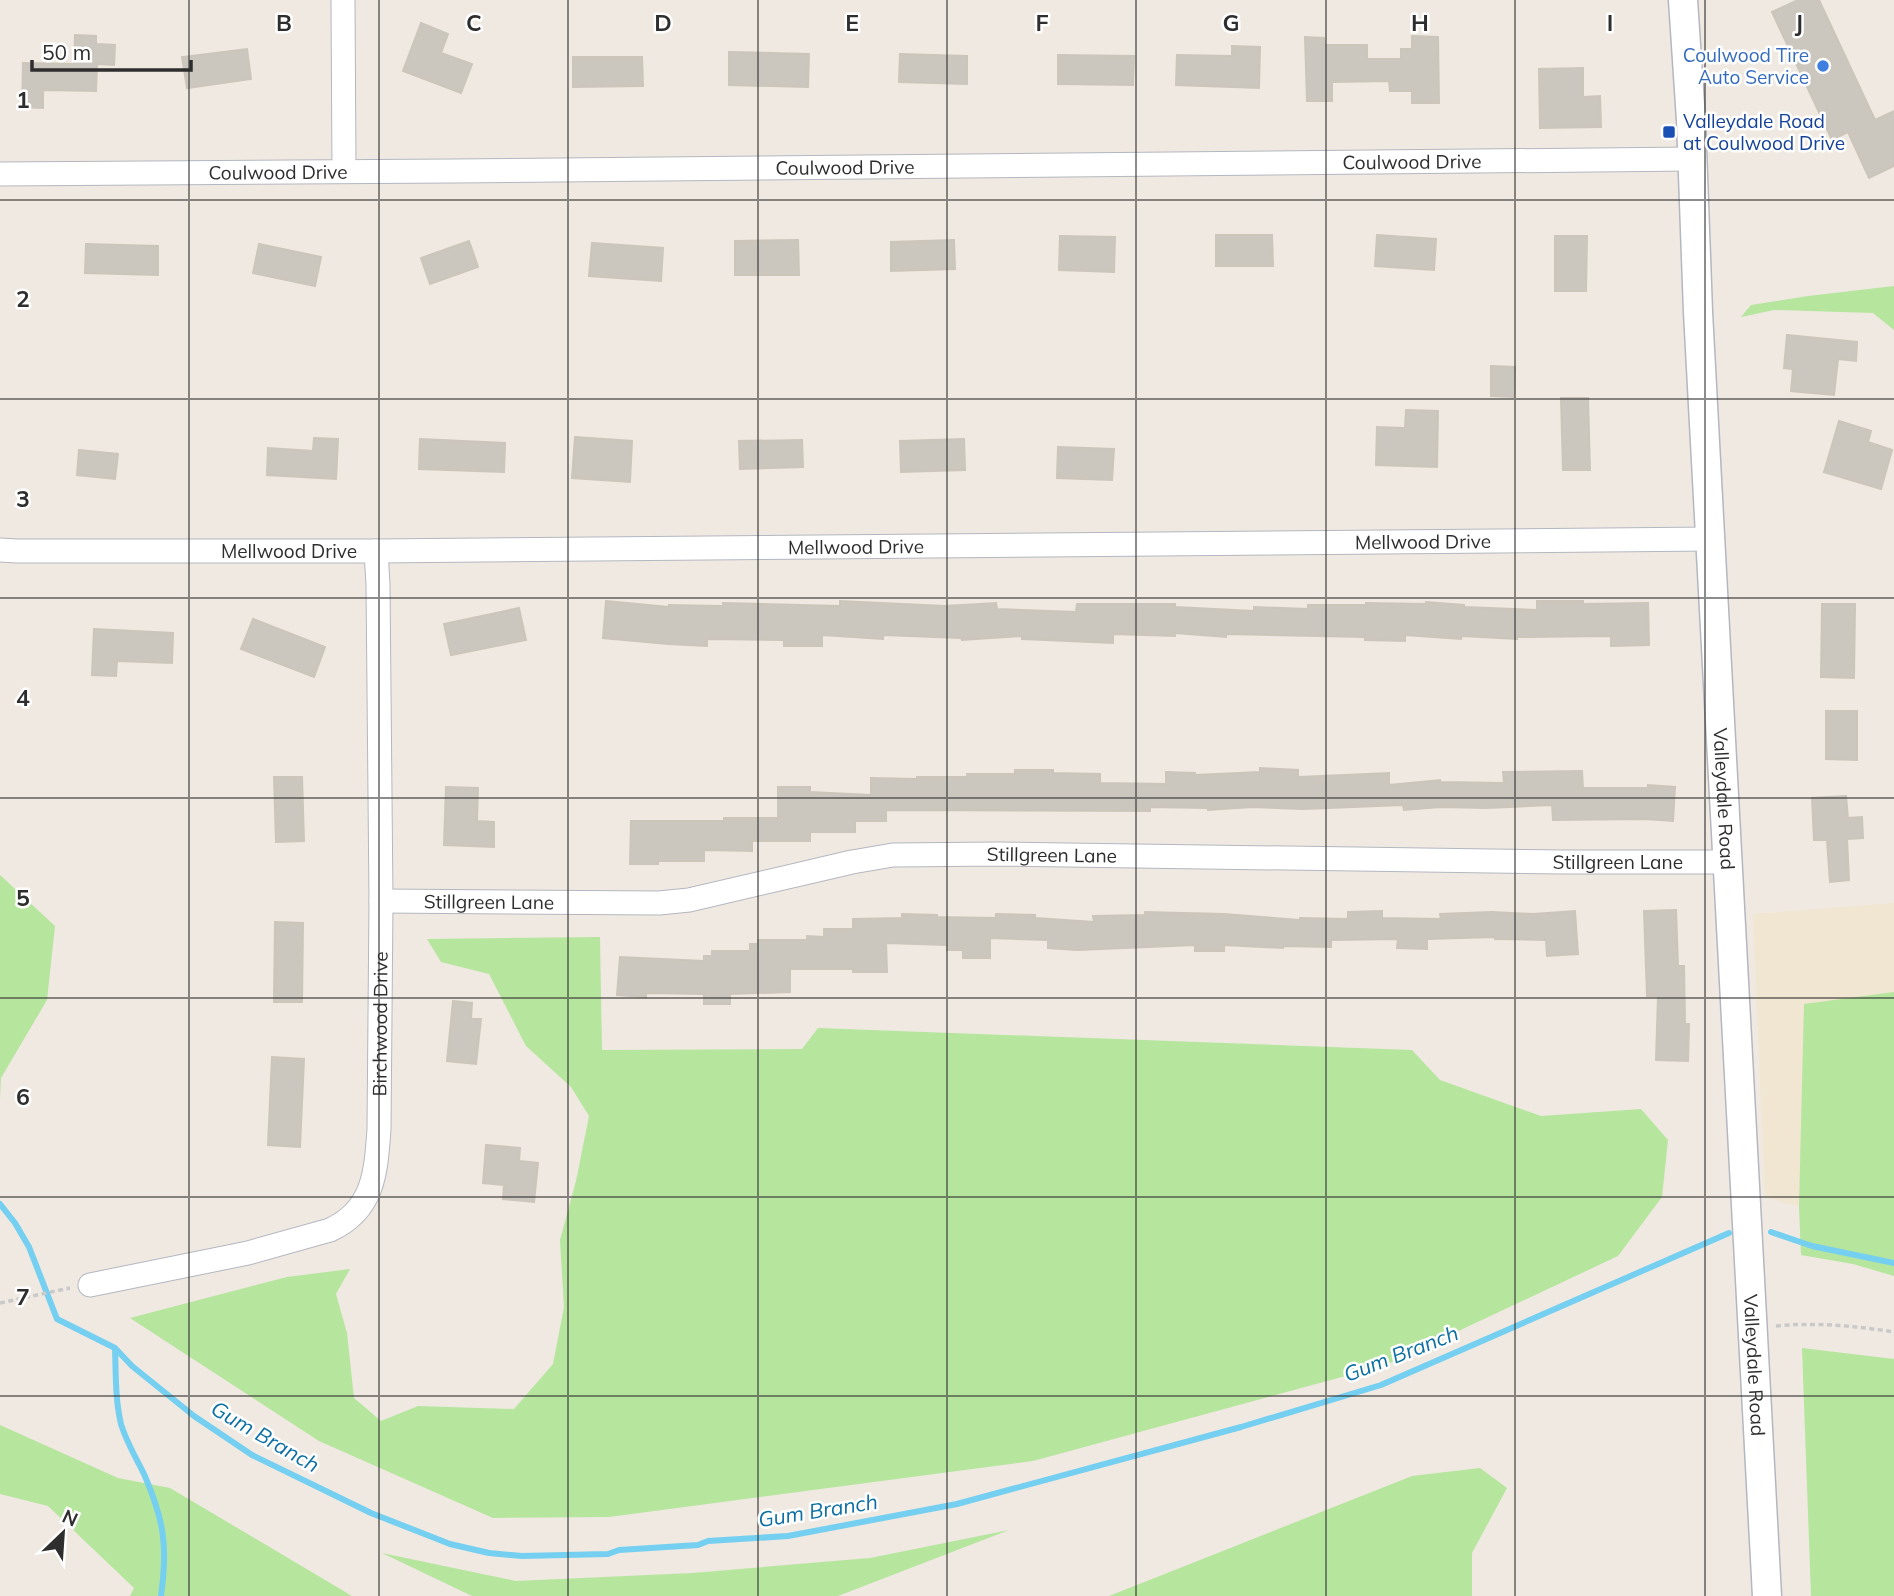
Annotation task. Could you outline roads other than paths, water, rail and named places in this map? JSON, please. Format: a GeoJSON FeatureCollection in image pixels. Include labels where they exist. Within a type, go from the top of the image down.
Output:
{"type":"FeatureCollection","features":[{"type":"Feature","properties":{"kind":"street"},"geometry":{"type":"LineString","coordinates":[[343,0],[344,171]]}},
{"type":"Feature","properties":{"kind":"street","name":"Valleydale Road"},"geometry":{"type":"LineString","coordinates":[[1684,0],[1698,312],[1768,1596]]}},
{"type":"Feature","properties":{"kind":"street","name":"Coulwood Drive"},"geometry":{"type":"LineString","coordinates":[[0,174],[1692,159]]}},
{"type":"Feature","properties":{"kind":"street","name":"Mellwood Drive"},"geometry":{"type":"LineString","coordinates":[[0,550],[376,551],[1711,539]]}},
{"type":"Feature","properties":{"kind":"street","name":"Birchwood Drive"},"geometry":{"type":"LineString","coordinates":[[84,1285],[248,1254],[330,1230],[355,1214],[372,1183],[377,1163],[379,1129],[380,901],[376,551]]}},
{"type":"Feature","properties":{"kind":"street","name":"Stillgreen Lane"},"geometry":{"type":"LineString","coordinates":[[380,901],[659,903],[689,900],[893,855],[1728,862]]}},
{"type":"Feature","properties":{"kind":"waterway","name":"Gum Branch"},"geometry":{"type":"LineString","coordinates":[[0,1204],[29,1247],[57,1319],[115,1348],[132,1366],[194,1416],[252,1455],[371,1513],[450,1544],[489,1553],[522,1556],[608,1554],[619,1550],[698,1545],[708,1541],[788,1536],[957,1504],[1241,1427],[1381,1385],[1729,1233]]}},
{"type":"Feature","properties":{"kind":"waterway","name":"Gum Branch"},"geometry":{"type":"LineString","coordinates":[[1771,1232],[1812,1246],[1894,1263]]}},
{"type":"Feature","properties":{"kind":"waterway"},"geometry":{"type":"LineString","coordinates":[[115,1348],[121,1424],[151,1490],[163,1534],[161,1596]]}},
{"type":"Feature","properties":{"kind":"place","name":"Coulwood Tire Auto Service"},"geometry":{"type":"Point","coordinates":[1823,66]}},
{"type":"Feature","properties":{"kind":"place","name":"Valleydale Road at Coulwood Drive"},"geometry":{"type":"Point","coordinates":[1669,132]}}]}
